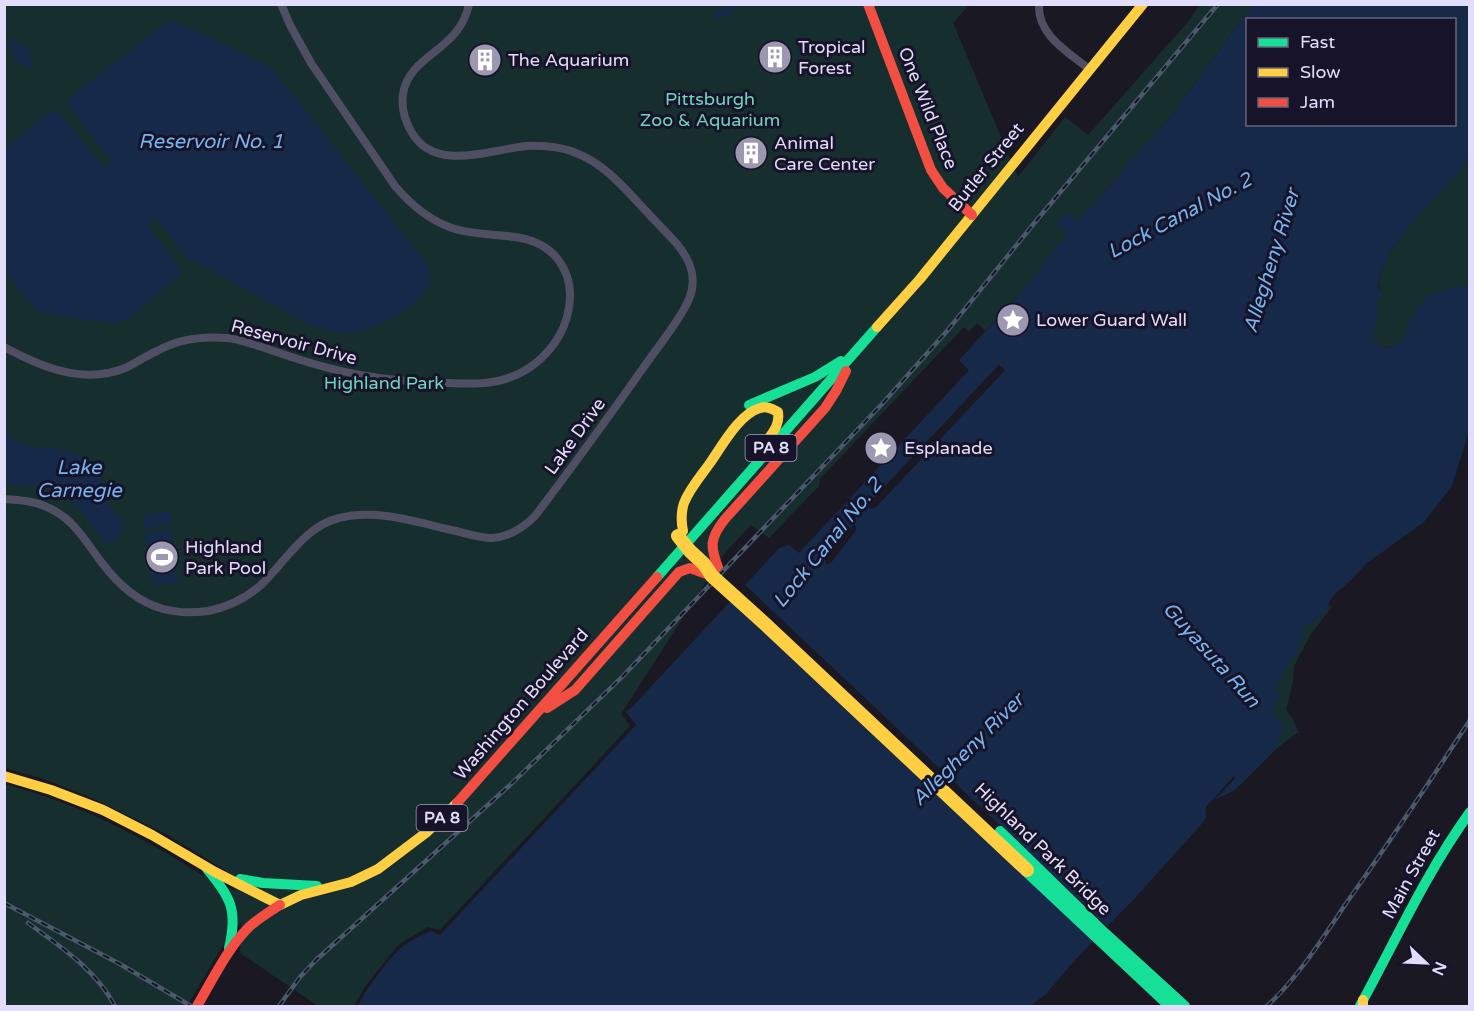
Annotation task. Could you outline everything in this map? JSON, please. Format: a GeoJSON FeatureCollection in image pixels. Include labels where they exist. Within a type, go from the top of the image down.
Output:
{"type":"FeatureCollection","features":[{"type":"Feature","properties":{"kind":"main road","name":"One Wild Place"},"geometry":{"type":"LineString","coordinates":[[868,4],[931,170],[943,188],[972,214]]}},
{"type":"Feature","properties":{"kind":"main road","name":"Butler Street"},"geometry":{"type":"LineString","coordinates":[[856,352],[920,279],[1143,4]]}},
{"type":"Feature","properties":{"kind":"main road"},"geometry":{"type":"LineString","coordinates":[[716,573],[711,544],[716,530],[825,408],[856,352]]}},
{"type":"Feature","properties":{"kind":"main road"},"geometry":{"type":"LineString","coordinates":[[716,573],[690,542],[682,537],[674,521],[679,498],[734,418],[755,402],[815,377],[856,352]]}},
{"type":"Feature","properties":{"kind":"main road","name":"Washington Boulevard"},"geometry":{"type":"LineString","coordinates":[[227,956],[249,928],[280,905],[301,895],[351,882],[378,869],[427,832],[455,805],[530,720],[682,537],[856,352]]}},
{"type":"Feature","properties":{"kind":"main road"},"geometry":{"type":"LineString","coordinates":[[769,407],[776,410],[779,414],[779,421],[774,430],[682,537],[681,514],[687,497],[734,429],[748,414],[758,409],[769,407]]}},
{"type":"Feature","properties":{"kind":"main road"},"geometry":{"type":"LineString","coordinates":[[530,720],[574,690],[679,572],[690,568],[716,573]]}},
{"type":"Feature","properties":{"kind":"main road","name":"Highland Park Bridge"},"geometry":{"type":"LineString","coordinates":[[716,573],[764,623],[1172,1006]]}},
{"type":"Feature","properties":{"kind":"main road","name":"Highland Park Bridge"},"geometry":{"type":"LineString","coordinates":[[716,573],[876,715],[1185,1006]]}},
{"type":"Feature","properties":{"kind":"main road","name":"PA 8"},"geometry":{"type":"LineString","coordinates":[[4,776],[51,790],[103,810],[280,905]]}},
{"type":"Feature","properties":{"kind":"main road","name":"Main Street"},"geometry":{"type":"LineString","coordinates":[[1364,1001],[1438,857],[1470,812]]}},
{"type":"Feature","properties":{"kind":"main road"},"geometry":{"type":"LineString","coordinates":[[197,1006],[227,956],[234,926],[232,906],[227,894],[210,869]]}},
{"type":"Feature","properties":{"kind":"main road","name":"PA 8"},"geometry":{"type":"LineString","coordinates":[[210,869],[234,878],[263,883],[332,888]]}},
{"type":"Feature","properties":{"kind":"street","name":"Reservoir Drive"},"geometry":{"type":"LineString","coordinates":[[4,347],[59,371],[91,375],[125,368],[176,342],[228,338],[348,373],[404,381],[469,384],[495,381],[517,374],[535,364],[553,346],[565,323],[569,304],[567,276],[556,258],[542,246],[524,238],[453,229],[434,220],[405,199],[311,63],[290,25],[282,4]]}},
{"type":"Feature","properties":{"kind":"street","name":"Lake Drive"},"geometry":{"type":"LineString","coordinates":[[4,499],[32,502],[57,512],[81,533],[101,562],[131,593],[162,609],[189,613],[216,609],[240,600],[261,585],[313,531],[333,519],[366,515],[387,516],[491,538],[516,531],[535,516],[678,318],[689,298],[693,279],[692,271],[685,254],[677,244],[613,177],[585,157],[568,150],[535,146],[466,156],[444,155],[427,148],[415,137],[404,115],[404,92],[407,83],[418,65],[456,33],[464,22],[469,4]]}},
{"type":"Feature","properties":{"kind":"street"},"geometry":{"type":"LineString","coordinates":[[1039,4],[1039,17],[1044,29],[1089,69]]}},
{"type":"Feature","properties":{"kind":"green space","name":"Highland Park"},"geometry":{"type":"Polygon","coordinates":[[[4,5],[969,5],[953,23],[1018,177],[1065,117],[1088,135],[1187,23],[1200,5],[1253,5],[1165,124],[1094,205],[1079,219],[1057,224],[1068,232],[1063,241],[1021,293],[985,331],[977,323],[969,332],[964,327],[820,479],[819,486],[769,538],[751,525],[724,554],[621,714],[630,726],[440,930],[428,927],[398,945],[364,988],[354,1006],[318,1006],[240,953],[241,923],[238,926],[227,887],[235,891],[225,870],[166,834],[92,798],[41,778],[5,768],[4,5]]]}},
{"type":"Feature","properties":{"kind":"green space"},"geometry":{"type":"Polygon","coordinates":[[[1469,158],[1469,286],[1442,290],[1435,294],[1415,313],[1401,341],[1391,347],[1381,347],[1374,341],[1373,330],[1378,318],[1376,304],[1380,293],[1379,280],[1386,261],[1403,233],[1469,158]]]}},
{"type":"Feature","properties":{"kind":"green space"},"geometry":{"type":"Polygon","coordinates":[[[1324,602],[1332,607],[1311,634],[1294,666],[1293,682],[1286,710],[1293,719],[1298,732],[1276,749],[1268,730],[1263,675],[1324,602]]]}},
{"type":"Feature","properties":{"kind":"green space"},"geometry":{"type":"Polygon","coordinates":[[[4,784],[86,812],[136,836],[210,880],[219,888],[230,920],[226,940],[187,1006],[5,1006],[4,784]]]}},
{"type":"Feature","properties":{"kind":"water"},"geometry":{"type":"Polygon","coordinates":[[[729,5],[748,5],[745,8],[738,6],[731,14],[714,18],[715,12],[727,9],[729,5]]]}},
{"type":"Feature","properties":{"kind":"water"},"geometry":{"type":"Polygon","coordinates":[[[1253,5],[1469,5],[1469,158],[1448,185],[1401,236],[1392,250],[1378,282],[1381,297],[1376,304],[1379,314],[1373,333],[1380,346],[1387,348],[1395,345],[1403,338],[1413,316],[1429,296],[1449,288],[1469,286],[1469,431],[1452,486],[1424,522],[1367,563],[1333,596],[1322,615],[1306,626],[1297,651],[1281,676],[1276,689],[1281,696],[1272,710],[1281,726],[1283,736],[1276,749],[1234,791],[1214,800],[1206,807],[1206,818],[1200,826],[1046,994],[1030,1006],[358,1006],[392,957],[411,941],[431,931],[440,935],[636,725],[626,712],[779,548],[789,545],[799,553],[969,370],[959,360],[1021,293],[1068,233],[1057,224],[1063,213],[1079,219],[1094,205],[1165,124],[1253,5]],[[999,365],[870,502],[869,507],[876,507],[1005,370],[999,365]]]}},
{"type":"Feature","properties":{"kind":"water","name":"Reservoir No. 1"},"geometry":{"type":"Polygon","coordinates":[[[171,21],[270,67],[274,71],[424,260],[429,272],[429,283],[425,291],[409,307],[387,321],[356,332],[333,331],[310,325],[206,267],[187,259],[156,217],[147,225],[177,263],[181,272],[129,318],[111,323],[50,315],[36,310],[5,271],[5,149],[48,114],[54,112],[61,114],[104,168],[112,161],[71,109],[68,101],[70,97],[171,21]]]}},
{"type":"Feature","properties":{"kind":"water"},"geometry":{"type":"Polygon","coordinates":[[[9,40],[17,40],[21,46],[29,48],[29,55],[33,61],[32,68],[25,68],[21,62],[13,58],[14,52],[9,40]]]}},
{"type":"Feature","properties":{"kind":"water","name":"Lake Carnegie"},"geometry":{"type":"Polygon","coordinates":[[[5,432],[26,445],[63,450],[95,464],[101,475],[105,499],[122,521],[122,531],[116,540],[111,544],[105,542],[80,509],[57,491],[40,486],[5,484],[5,432]]]}},
{"type":"Feature","properties":{"kind":"water"},"geometry":{"type":"Polygon","coordinates":[[[170,512],[172,524],[145,528],[143,515],[170,512]]]}},
{"type":"Feature","properties":{"kind":"water","name":"Highland Park Pool"},"geometry":{"type":"Polygon","coordinates":[[[171,529],[178,582],[152,585],[146,532],[171,529]]]}},
{"type":"Feature","properties":{"kind":"pier"},"geometry":{"type":"Polygon","coordinates":[[[999,365],[1005,370],[876,507],[869,508],[870,502],[999,365]],[[999,369],[873,505],[1001,370],[999,369]]]}},
{"type":"Feature","properties":{"kind":"pier"},"geometry":{"type":"Polygon","coordinates":[[[854,525],[856,530],[831,563],[826,564],[825,559],[854,525]]]}},
{"type":"Feature","properties":{"kind":"pier"},"geometry":{"type":"Polygon","coordinates":[[[743,583],[1109,928],[1095,942],[729,599],[743,583]]]}},
{"type":"Feature","properties":{"kind":"pier"},"geometry":{"type":"Polygon","coordinates":[[[1234,776],[1235,778],[1215,800],[1217,802],[1209,808],[1208,820],[1206,807],[1234,776]]]}},
{"type":"Feature","properties":{"kind":"waterway","name":"Guyasuta Run"},"geometry":{"type":"LineString","coordinates":[[1279,725],[1290,726],[1298,732]]}},
{"type":"Feature","properties":{"kind":"railway"},"geometry":{"type":"LineString","coordinates":[[279,1006],[300,977],[316,960],[510,785],[623,676],[882,404],[947,331],[1218,4]]}},
{"type":"Feature","properties":{"kind":"railway"},"geometry":{"type":"LineString","coordinates":[[1267,1006],[1299,971],[1318,945],[1470,720]]}},
{"type":"Feature","properties":{"kind":"railway"},"geometry":{"type":"LineString","coordinates":[[4,903],[120,964],[191,1006]]}},
{"type":"Feature","properties":{"kind":"railway"},"geometry":{"type":"LineString","coordinates":[[28,923],[65,950],[87,970],[98,981],[115,1006]]}},
{"type":"Feature","properties":{"kind":"traffic: fast"},"geometry":{"type":"LineString","coordinates":[[657,577],[877,327]]}},
{"type":"Feature","properties":{"kind":"traffic: fast"},"geometry":{"type":"LineString","coordinates":[[749,405],[815,377],[841,361]]}},
{"type":"Feature","properties":{"kind":"traffic: fast"},"geometry":{"type":"LineString","coordinates":[[1360,1006],[1425,883],[1470,812]]}},
{"type":"Feature","properties":{"kind":"traffic: fast"},"geometry":{"type":"LineString","coordinates":[[1000,831],[1105,933],[1185,1006]]}},
{"type":"Feature","properties":{"kind":"traffic: fast"},"geometry":{"type":"LineString","coordinates":[[207,869],[222,888],[230,905],[233,924],[229,948]]}},
{"type":"Feature","properties":{"kind":"traffic: fast"},"geometry":{"type":"LineString","coordinates":[[1027,870],[1172,1006]]}},
{"type":"Feature","properties":{"kind":"traffic: fast"},"geometry":{"type":"LineString","coordinates":[[240,879],[263,883],[317,886]]}},
{"type":"Feature","properties":{"kind":"traffic: slow"},"geometry":{"type":"LineString","coordinates":[[877,327],[920,279],[1143,4]]}},
{"type":"Feature","properties":{"kind":"traffic: slow"},"geometry":{"type":"LineString","coordinates":[[683,531],[683,506],[692,487],[738,424],[752,411],[763,407],[778,412],[777,425],[766,442]]}},
{"type":"Feature","properties":{"kind":"traffic: slow"},"geometry":{"type":"LineString","coordinates":[[678,536],[712,576],[1027,870]]}},
{"type":"Feature","properties":{"kind":"traffic: slow"},"geometry":{"type":"LineString","coordinates":[[4,776],[51,790],[103,810],[280,905],[301,895],[351,882],[378,869],[427,832],[457,803]]}},
{"type":"Feature","properties":{"kind":"traffic: slow"},"geometry":{"type":"LineString","coordinates":[[1363,1000],[1363,1006]]}},
{"type":"Feature","properties":{"kind":"traffic: jam"},"geometry":{"type":"LineString","coordinates":[[868,4],[931,170],[943,188],[972,215]]}},
{"type":"Feature","properties":{"kind":"traffic: jam"},"geometry":{"type":"LineString","coordinates":[[719,570],[713,549],[716,532],[725,519],[825,408],[846,371]]}},
{"type":"Feature","properties":{"kind":"traffic: jam"},"geometry":{"type":"LineString","coordinates":[[547,708],[575,690],[679,572],[690,568],[712,576]]}},
{"type":"Feature","properties":{"kind":"traffic: jam"},"geometry":{"type":"LineString","coordinates":[[457,803],[657,577]]}},
{"type":"Feature","properties":{"kind":"traffic: jam"},"geometry":{"type":"LineString","coordinates":[[197,1006],[241,936],[249,927],[280,905]]}},
{"type":"Feature","properties":{"kind":"place","name":"Tropical Forest"},"geometry":{"type":"Point","coordinates":[775,57]}},
{"type":"Feature","properties":{"kind":"place","name":"The Aquarium"},"geometry":{"type":"Point","coordinates":[485,60]}},
{"type":"Feature","properties":{"kind":"place","name":"Animal Care Center"},"geometry":{"type":"Point","coordinates":[751,153]}},
{"type":"Feature","properties":{"kind":"place","name":"Lower Guard Wall"},"geometry":{"type":"Point","coordinates":[1013,320]}},
{"type":"Feature","properties":{"kind":"place","name":"Esplanade"},"geometry":{"type":"Point","coordinates":[881,448]}},
{"type":"Feature","properties":{"kind":"place","name":"Highland Park Pool"},"geometry":{"type":"Point","coordinates":[162,557]}},
{"type":"Feature","properties":{"kind":"park label","name":"Pittsburgh Zoo & Aquarium"},"geometry":{"type":"Point","coordinates":[710,109]}},
{"type":"Feature","properties":{"kind":"water label","name":"Lock Canal No. 2"},"geometry":{"type":"Point","coordinates":[1180,216]}},
{"type":"Feature","properties":{"kind":"water label","name":"Allegheny River"},"geometry":{"type":"Point","coordinates":[1272,261]}},
{"type":"Feature","properties":{"kind":"water label","name":"Lock Canal No. 2"},"geometry":{"type":"Point","coordinates":[828,543]}},
{"type":"Feature","properties":{"kind":"water label","name":"Allegheny River"},"geometry":{"type":"Point","coordinates":[968,750]}}]}
